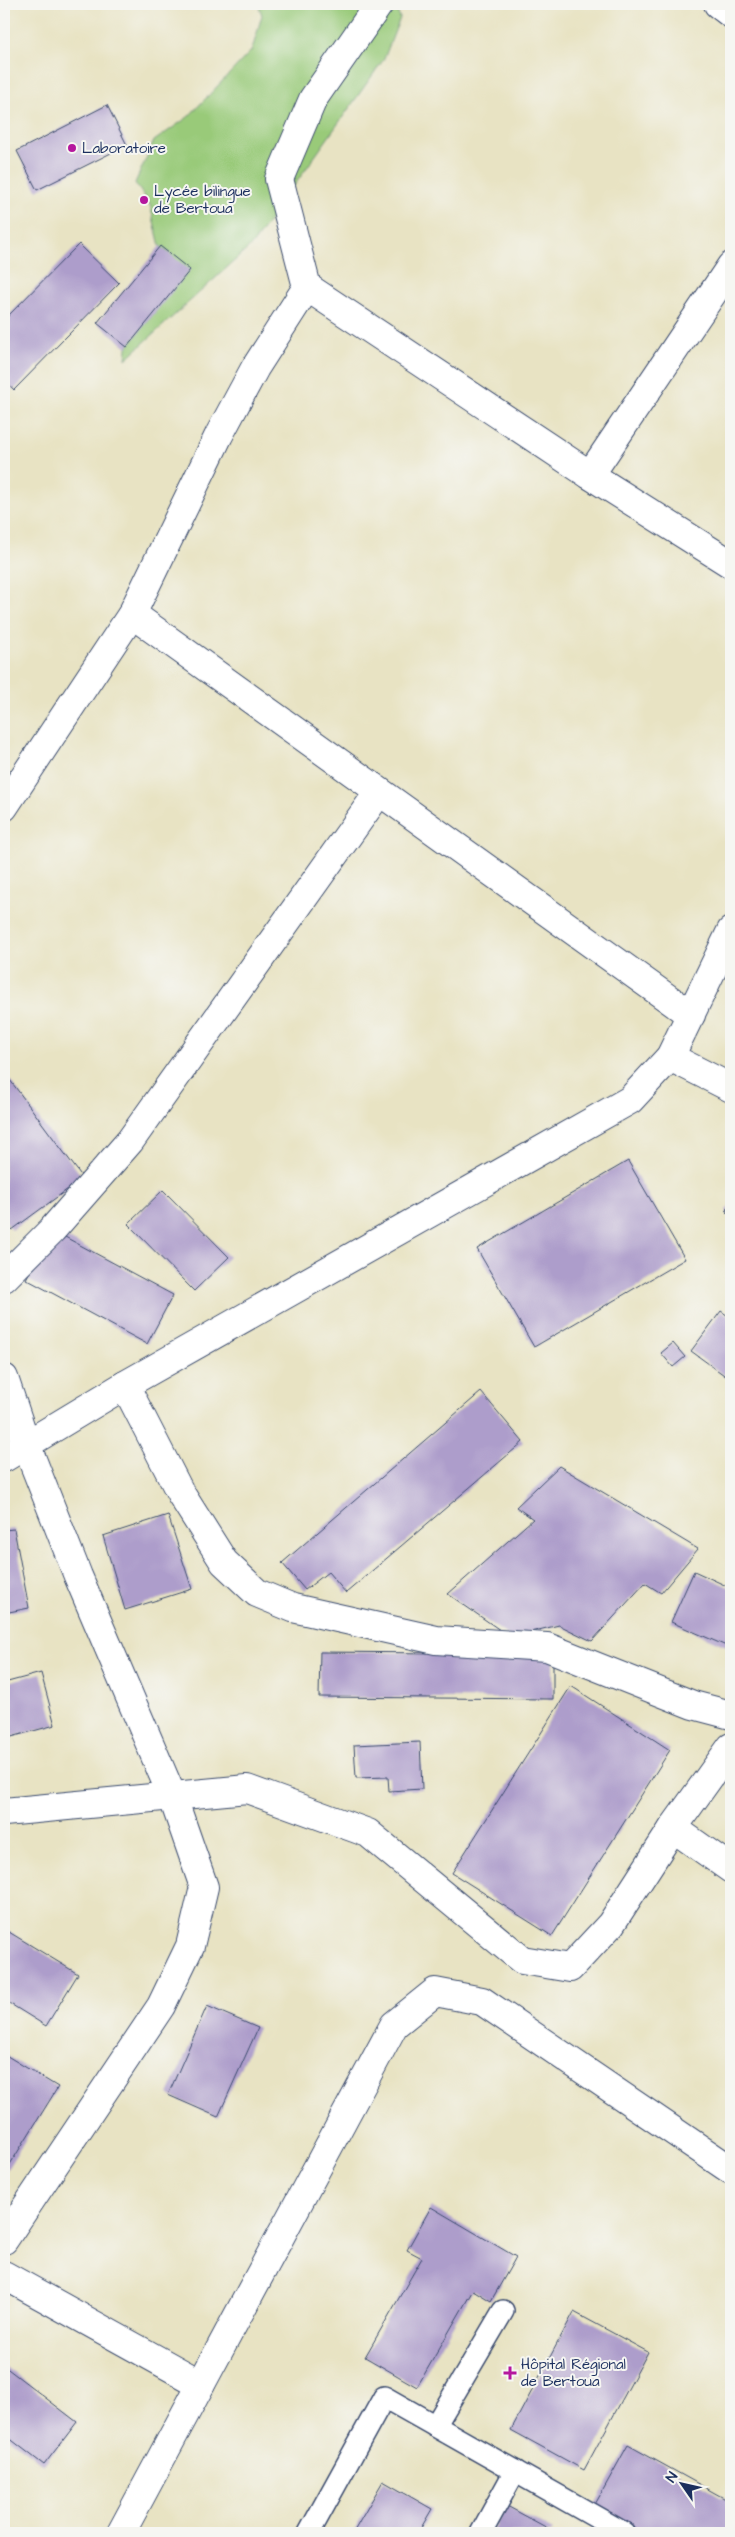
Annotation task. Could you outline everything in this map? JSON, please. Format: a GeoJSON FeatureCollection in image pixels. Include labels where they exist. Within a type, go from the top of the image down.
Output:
{"type":"FeatureCollection","features":[{"type":"Feature","properties":{"kind":"street"},"geometry":{"type":"LineString","coordinates":[[380,4],[313,98],[279,179],[307,287],[590,475],[731,564]]}},
{"type":"Feature","properties":{"kind":"street"},"geometry":{"type":"LineString","coordinates":[[718,4],[731,14]]}},
{"type":"Feature","properties":{"kind":"street"},"geometry":{"type":"LineString","coordinates":[[590,475],[731,266]]}},
{"type":"Feature","properties":{"kind":"street"},"geometry":{"type":"LineString","coordinates":[[4,808],[132,614],[219,435],[255,368],[307,287]]}},
{"type":"Feature","properties":{"kind":"street"},"geometry":{"type":"LineString","coordinates":[[132,614],[691,1015]]}},
{"type":"Feature","properties":{"kind":"street"},"geometry":{"type":"LineString","coordinates":[[4,1278],[52,1230],[130,1141],[380,792]]}},
{"type":"Feature","properties":{"kind":"street"},"geometry":{"type":"LineString","coordinates":[[15,1451],[125,1385],[630,1100],[670,1057],[731,931]]}},
{"type":"Feature","properties":{"kind":"street"},"geometry":{"type":"LineString","coordinates":[[670,1057],[731,1088]]}},
{"type":"Feature","properties":{"kind":"street"},"geometry":{"type":"LineString","coordinates":[[4,1378],[15,1451],[78,1576],[173,1798],[204,1887],[190,1946],[161,2006],[4,2240]]}},
{"type":"Feature","properties":{"kind":"street"},"geometry":{"type":"LineString","coordinates":[[125,1385],[181,1494],[224,1562],[257,1593],[293,1608],[436,1640],[547,1647],[693,1705],[731,1715]]}},
{"type":"Feature","properties":{"kind":"street"},"geometry":{"type":"LineString","coordinates":[[4,1812],[247,1790],[368,1833],[522,1960],[570,1968],[611,1924],[673,1828],[731,1748]]}},
{"type":"Feature","properties":{"kind":"street"},"geometry":{"type":"LineString","coordinates":[[673,1828],[731,1869]]}},
{"type":"Feature","properties":{"kind":"street"},"geometry":{"type":"LineString","coordinates":[[121,2533],[394,2024],[435,1992],[482,2001],[731,2170]]}},
{"type":"Feature","properties":{"kind":"street"},"geometry":{"type":"LineString","coordinates":[[4,2275],[201,2384]]}},
{"type":"Feature","properties":{"kind":"lane"},"geometry":{"type":"LineString","coordinates":[[435,2426],[503,2311]]}},
{"type":"Feature","properties":{"kind":"lane"},"geometry":{"type":"LineString","coordinates":[[309,2533],[384,2396],[624,2533]]}},
{"type":"Feature","properties":{"kind":"lane"},"geometry":{"type":"LineString","coordinates":[[481,2533],[515,2472]]}},
{"type":"Feature","properties":{"kind":"green space"},"geometry":{"type":"Polygon","coordinates":[[[258,4],[394,4],[400,18],[384,59],[252,245],[126,359],[127,347],[189,270],[160,246],[150,205],[135,183],[154,141],[188,117],[252,50],[262,15],[258,4]]]}},
{"type":"Feature","properties":{"kind":"building","name":"Laboratoire"},"geometry":{"type":"Polygon","coordinates":[[[107,105],[127,145],[37,190],[17,151],[107,105]]]}},
{"type":"Feature","properties":{"kind":"building"},"geometry":{"type":"Polygon","coordinates":[[[79,244],[119,283],[14,390],[4,379],[4,320],[79,244]]]}},
{"type":"Feature","properties":{"kind":"building"},"geometry":{"type":"Polygon","coordinates":[[[160,246],[190,270],[127,347],[97,323],[160,246]]]}},
{"type":"Feature","properties":{"kind":"building"},"geometry":{"type":"Polygon","coordinates":[[[4,1072],[83,1178],[12,1230],[4,1219],[4,1072]]]}},
{"type":"Feature","properties":{"kind":"building"},"geometry":{"type":"Polygon","coordinates":[[[628,1161],[685,1259],[534,1347],[477,1249],[628,1161]]]}},
{"type":"Feature","properties":{"kind":"building"},"geometry":{"type":"Polygon","coordinates":[[[163,1190],[229,1257],[194,1291],[128,1224],[163,1190]]]}},
{"type":"Feature","properties":{"kind":"building"},"geometry":{"type":"Polygon","coordinates":[[[731,1206],[731,1218],[726,1210],[731,1206]]]}},
{"type":"Feature","properties":{"kind":"building"},"geometry":{"type":"Polygon","coordinates":[[[52,1230],[173,1295],[147,1344],[26,1279],[52,1230]]]}},
{"type":"Feature","properties":{"kind":"building"},"geometry":{"type":"Polygon","coordinates":[[[721,1311],[731,1318],[731,1380],[691,1351],[721,1311]]]}},
{"type":"Feature","properties":{"kind":"building"},"geometry":{"type":"Polygon","coordinates":[[[673,1343],[685,1357],[673,1367],[661,1353],[673,1343]]]}},
{"type":"Feature","properties":{"kind":"building"},"geometry":{"type":"Polygon","coordinates":[[[481,1392],[523,1442],[346,1593],[328,1572],[305,1590],[282,1563],[481,1392]]]}},
{"type":"Feature","properties":{"kind":"building"},"geometry":{"type":"Polygon","coordinates":[[[559,1466],[698,1549],[661,1593],[645,1583],[592,1641],[559,1625],[510,1637],[448,1594],[533,1519],[516,1507],[559,1466]]]}},
{"type":"Feature","properties":{"kind":"building"},"geometry":{"type":"Polygon","coordinates":[[[168,1515],[192,1589],[125,1610],[103,1536],[168,1515]]]}},
{"type":"Feature","properties":{"kind":"building"},"geometry":{"type":"Polygon","coordinates":[[[14,1529],[29,1608],[4,1613],[4,1530],[14,1529]]]}},
{"type":"Feature","properties":{"kind":"building"},"geometry":{"type":"Polygon","coordinates":[[[694,1571],[731,1588],[731,1648],[671,1622],[694,1571]]]}},
{"type":"Feature","properties":{"kind":"building"},"geometry":{"type":"Polygon","coordinates":[[[320,1652],[553,1654],[553,1699],[319,1697],[320,1652]]]}},
{"type":"Feature","properties":{"kind":"building"},"geometry":{"type":"Polygon","coordinates":[[[41,1673],[55,1725],[4,1739],[4,1683],[41,1673]]]}},
{"type":"Feature","properties":{"kind":"building"},"geometry":{"type":"Polygon","coordinates":[[[571,1686],[670,1750],[552,1936],[452,1873],[571,1686]]]}},
{"type":"Feature","properties":{"kind":"building"},"geometry":{"type":"Polygon","coordinates":[[[420,1742],[422,1789],[389,1791],[388,1777],[356,1778],[354,1745],[420,1742]]]}},
{"type":"Feature","properties":{"kind":"building"},"geometry":{"type":"Polygon","coordinates":[[[4,1929],[78,1974],[46,2026],[4,2000],[4,1929]]]}},
{"type":"Feature","properties":{"kind":"building"},"geometry":{"type":"Polygon","coordinates":[[[207,2006],[258,2028],[218,2117],[168,2095],[207,2006]]]}},
{"type":"Feature","properties":{"kind":"building"},"geometry":{"type":"Polygon","coordinates":[[[4,2054],[58,2087],[4,2174],[4,2054]]]}},
{"type":"Feature","properties":{"kind":"building"},"geometry":{"type":"Polygon","coordinates":[[[431,2207],[516,2257],[491,2301],[473,2290],[417,2387],[365,2357],[422,2258],[407,2250],[431,2207]]]}},
{"type":"Feature","properties":{"kind":"building"},"geometry":{"type":"Polygon","coordinates":[[[574,2312],[648,2352],[584,2470],[511,2430],[574,2312]]]}},
{"type":"Feature","properties":{"kind":"building"},"geometry":{"type":"Polygon","coordinates":[[[4,2366],[77,2422],[44,2465],[4,2434],[4,2366]]]}},
{"type":"Feature","properties":{"kind":"building"},"geometry":{"type":"Polygon","coordinates":[[[628,2445],[731,2502],[731,2533],[638,2533],[593,2508],[628,2445]]]}},
{"type":"Feature","properties":{"kind":"building"},"geometry":{"type":"Polygon","coordinates":[[[383,2481],[432,2509],[418,2533],[353,2533],[383,2481]]]}},
{"type":"Feature","properties":{"kind":"building"},"geometry":{"type":"Polygon","coordinates":[[[507,2506],[553,2531],[551,2533],[492,2533],[507,2506]]]}},
{"type":"Feature","properties":{"kind":"place","name":"Laboratoire"},"geometry":{"type":"Point","coordinates":[72,148]}},
{"type":"Feature","properties":{"kind":"place","name":"Lycée bilingue de Bertoua"},"geometry":{"type":"Point","coordinates":[144,200]}},
{"type":"Feature","properties":{"kind":"place","name":"Hôpital Régional de Bertoua"},"geometry":{"type":"Point","coordinates":[510,2373]}}]}
